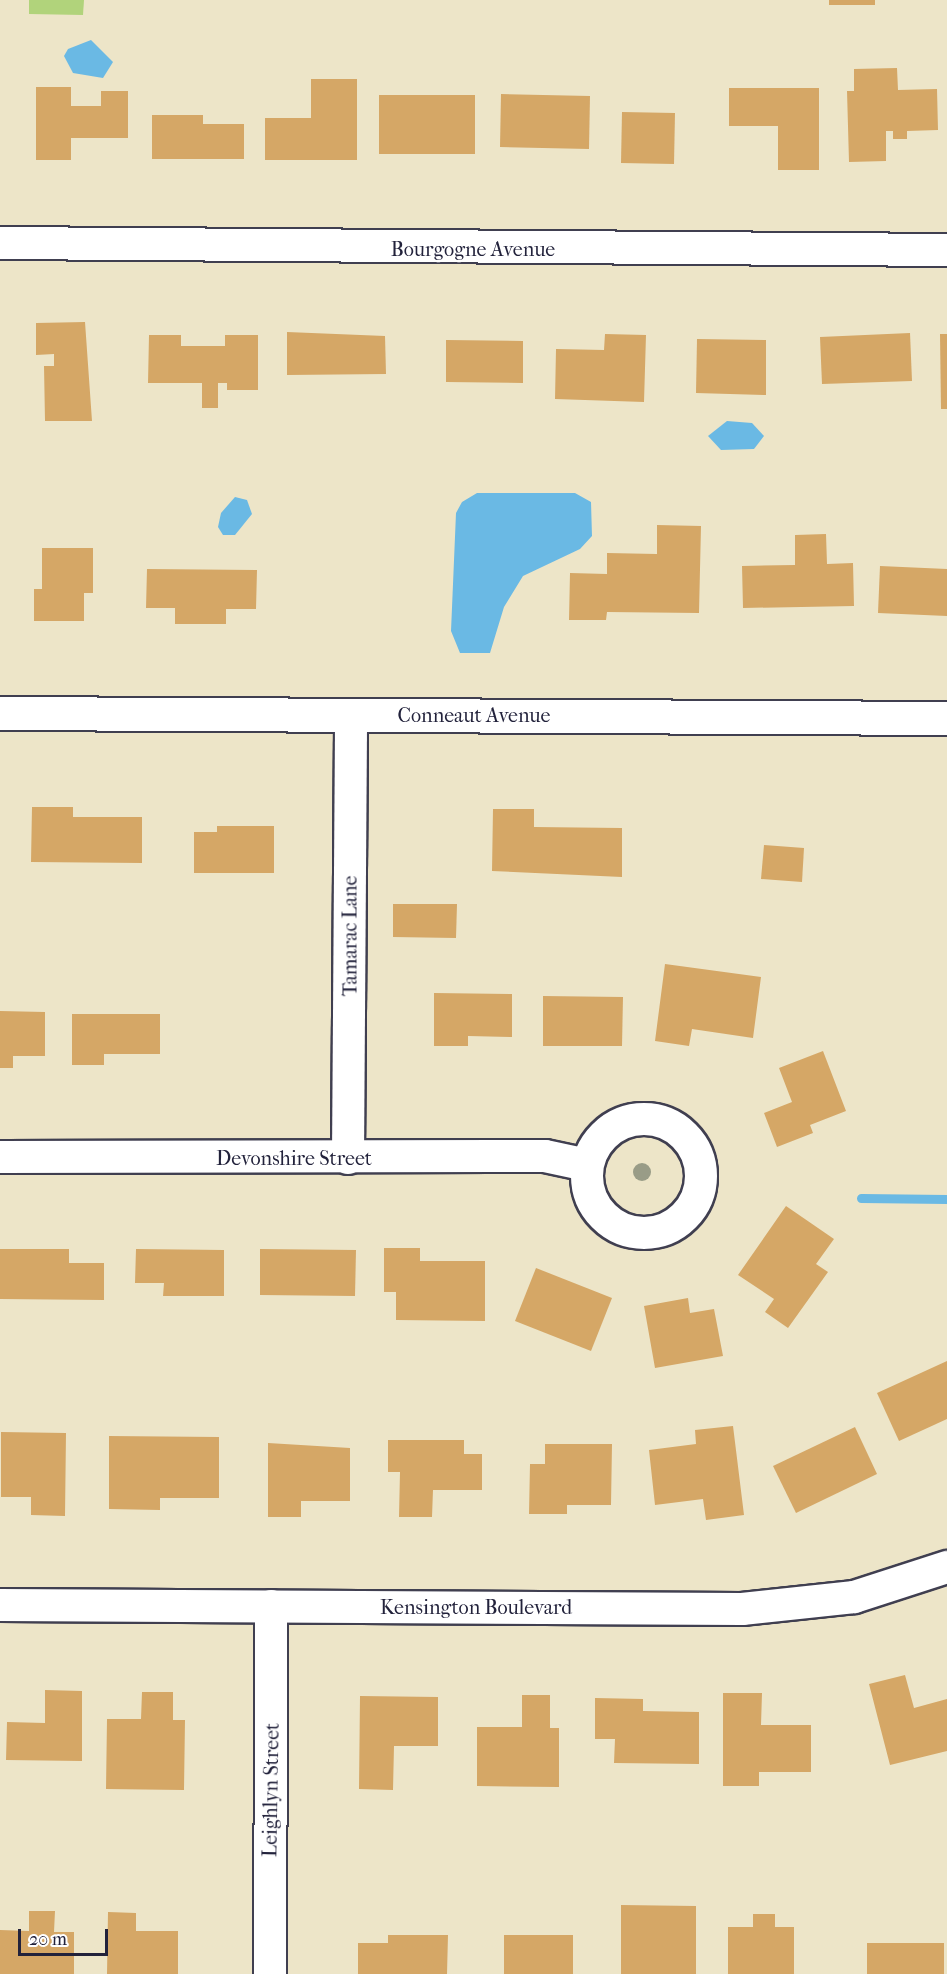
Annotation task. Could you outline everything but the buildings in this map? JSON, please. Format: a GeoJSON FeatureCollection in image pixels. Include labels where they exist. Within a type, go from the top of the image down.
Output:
{"type":"FeatureCollection","features":[{"type":"Feature","properties":{"kind":"street","name":"Bourgogne Avenue"},"geometry":{"type":"LineString","coordinates":[[0,243],[947,250]]}},
{"type":"Feature","properties":{"kind":"street","name":"Conneaut Avenue"},"geometry":{"type":"LineString","coordinates":[[0,713],[947,718]]}},
{"type":"Feature","properties":{"kind":"street","name":"Tamarac Lane"},"geometry":{"type":"LineString","coordinates":[[348,1158],[351,715]]}},
{"type":"Feature","properties":{"kind":"street","name":"Devonshire Street"},"geometry":{"type":"LineString","coordinates":[[0,1157],[545,1156],[587,1165]]}},
{"type":"Feature","properties":{"kind":"street","name":"Kensington Boulevard"},"geometry":{"type":"LineString","coordinates":[[0,1605],[742,1609],[854,1597],[947,1567]]}},
{"type":"Feature","properties":{"kind":"street","name":"Leighlyn Street"},"geometry":{"type":"LineString","coordinates":[[270,1974],[271,1606]]}},
{"type":"Feature","properties":{"kind":"green space"},"geometry":{"type":"Polygon","coordinates":[[[29,0],[84,0],[83,15],[29,14],[29,0]]]}},
{"type":"Feature","properties":{"kind":"water"},"geometry":{"type":"Polygon","coordinates":[[[91,40],[113,62],[103,78],[73,73],[64,56],[68,49],[91,40]]]}},
{"type":"Feature","properties":{"kind":"water"},"geometry":{"type":"Polygon","coordinates":[[[727,421],[752,423],[764,436],[754,449],[721,450],[708,436],[727,421]]]}},
{"type":"Feature","properties":{"kind":"water"},"geometry":{"type":"Polygon","coordinates":[[[477,493],[575,493],[591,502],[592,536],[580,549],[523,576],[504,607],[490,653],[460,653],[451,631],[456,513],[462,502],[477,493]]]}},
{"type":"Feature","properties":{"kind":"water"},"geometry":{"type":"Polygon","coordinates":[[[235,497],[247,500],[252,514],[235,535],[223,535],[218,527],[221,513],[235,497]]]}},
{"type":"Feature","properties":{"kind":"waterway"},"geometry":{"type":"LineString","coordinates":[[861,1198],[947,1199]]}}]}
